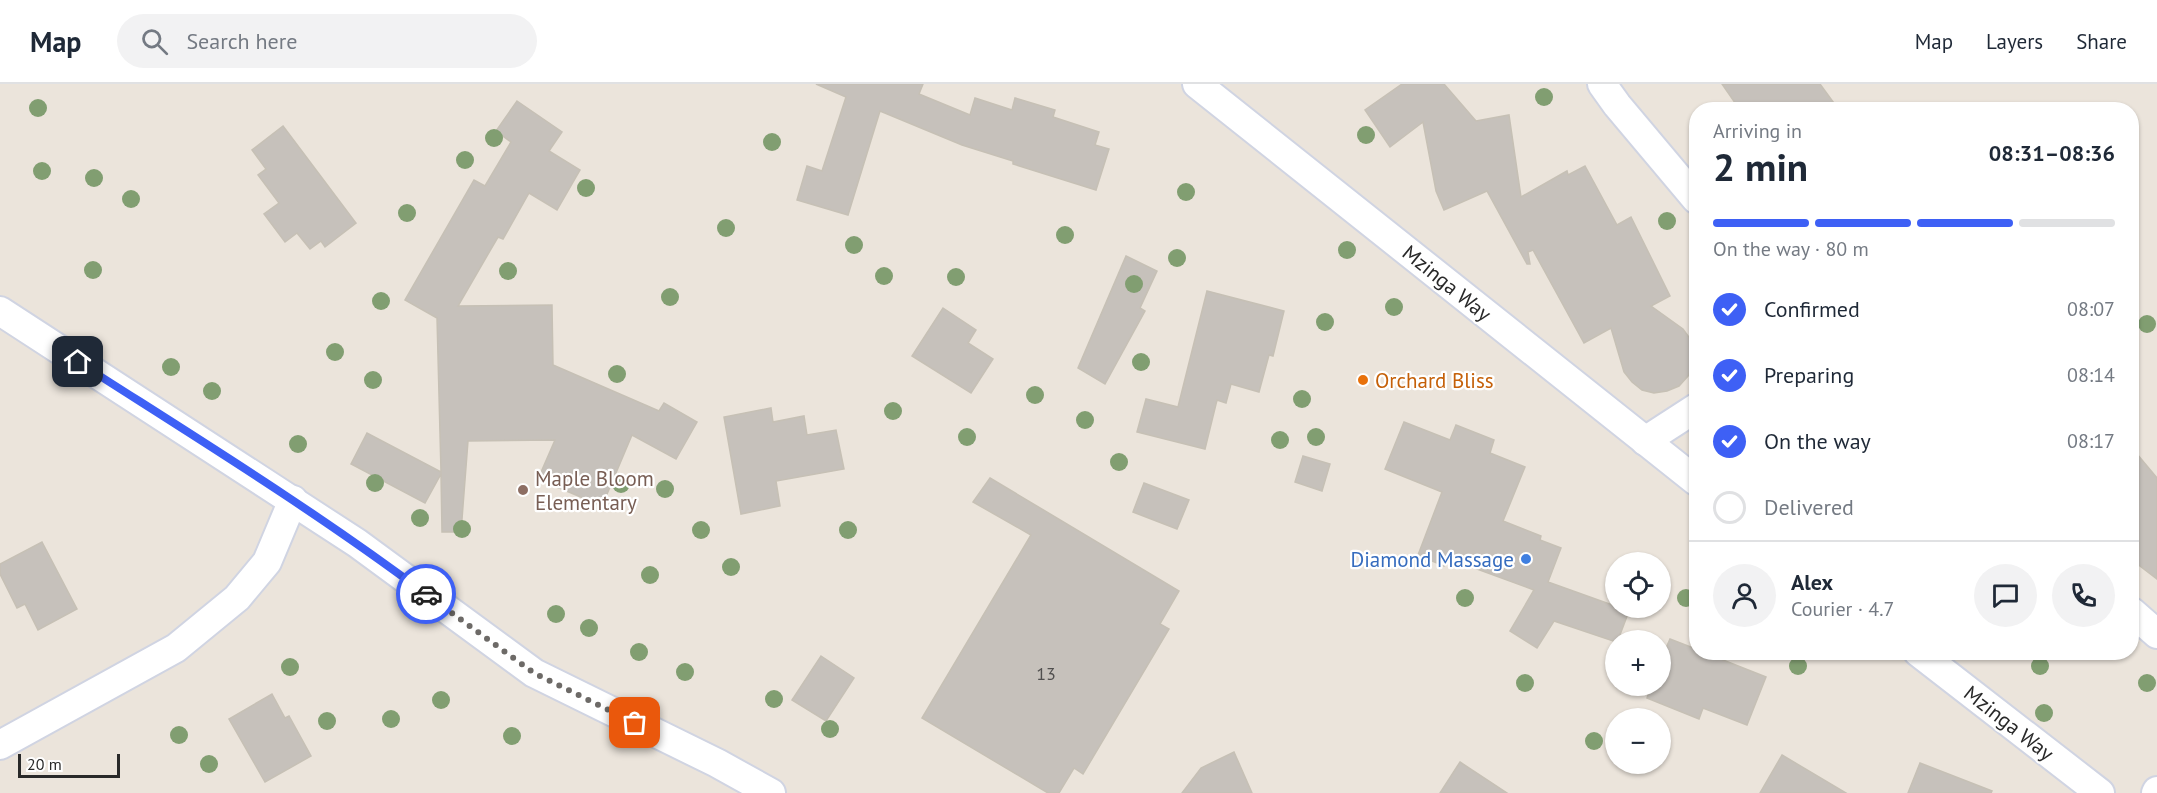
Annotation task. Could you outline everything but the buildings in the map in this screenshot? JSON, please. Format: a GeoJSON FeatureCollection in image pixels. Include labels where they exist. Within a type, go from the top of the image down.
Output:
{"type":"FeatureCollection","features":[{"type":"Feature","properties":{"kind":"street","name":"Mzinga Way"},"geometry":{"type":"LineString","coordinates":[[1197,84],[1689,476]]}},
{"type":"Feature","properties":{"kind":"street"},"geometry":{"type":"LineString","coordinates":[[1602,84],[1689,191]]}},
{"type":"Feature","properties":{"kind":"street"},"geometry":{"type":"LineString","coordinates":[[0,311],[357,543],[534,673],[706,758],[771,793]]}},
{"type":"Feature","properties":{"kind":"street"},"geometry":{"type":"LineString","coordinates":[[1645,441],[1689,413]]}},
{"type":"Feature","properties":{"kind":"street"},"geometry":{"type":"LineString","coordinates":[[0,745],[176,648],[237,598],[267,562],[293,500]]}},
{"type":"Feature","properties":{"kind":"street"},"geometry":{"type":"LineString","coordinates":[[2139,618],[2157,634]]}},
{"type":"Feature","properties":{"kind":"street","name":"Mzinga Way"},"geometry":{"type":"LineString","coordinates":[[1928,660],[2100,793]]}},
{"type":"Feature","properties":{"kind":"way so far"},"geometry":{"type":"LineString","coordinates":[[426,594],[534,673],[635,723]]}},
{"type":"Feature","properties":{"kind":"place","name":"Orchard Bliss"},"geometry":{"type":"Point","coordinates":[1363,380]}},
{"type":"Feature","properties":{"kind":"place","name":"Maple Bloom Elementary"},"geometry":{"type":"Point","coordinates":[523,490]}},
{"type":"Feature","properties":{"kind":"place","name":"Diamond Massage"},"geometry":{"type":"Point","coordinates":[1526,559]}},
{"type":"Feature","properties":{"kind":"route"},"geometry":{"type":"LineString","coordinates":[[78,362],[293,500],[357,543],[426,594]]}}]}
